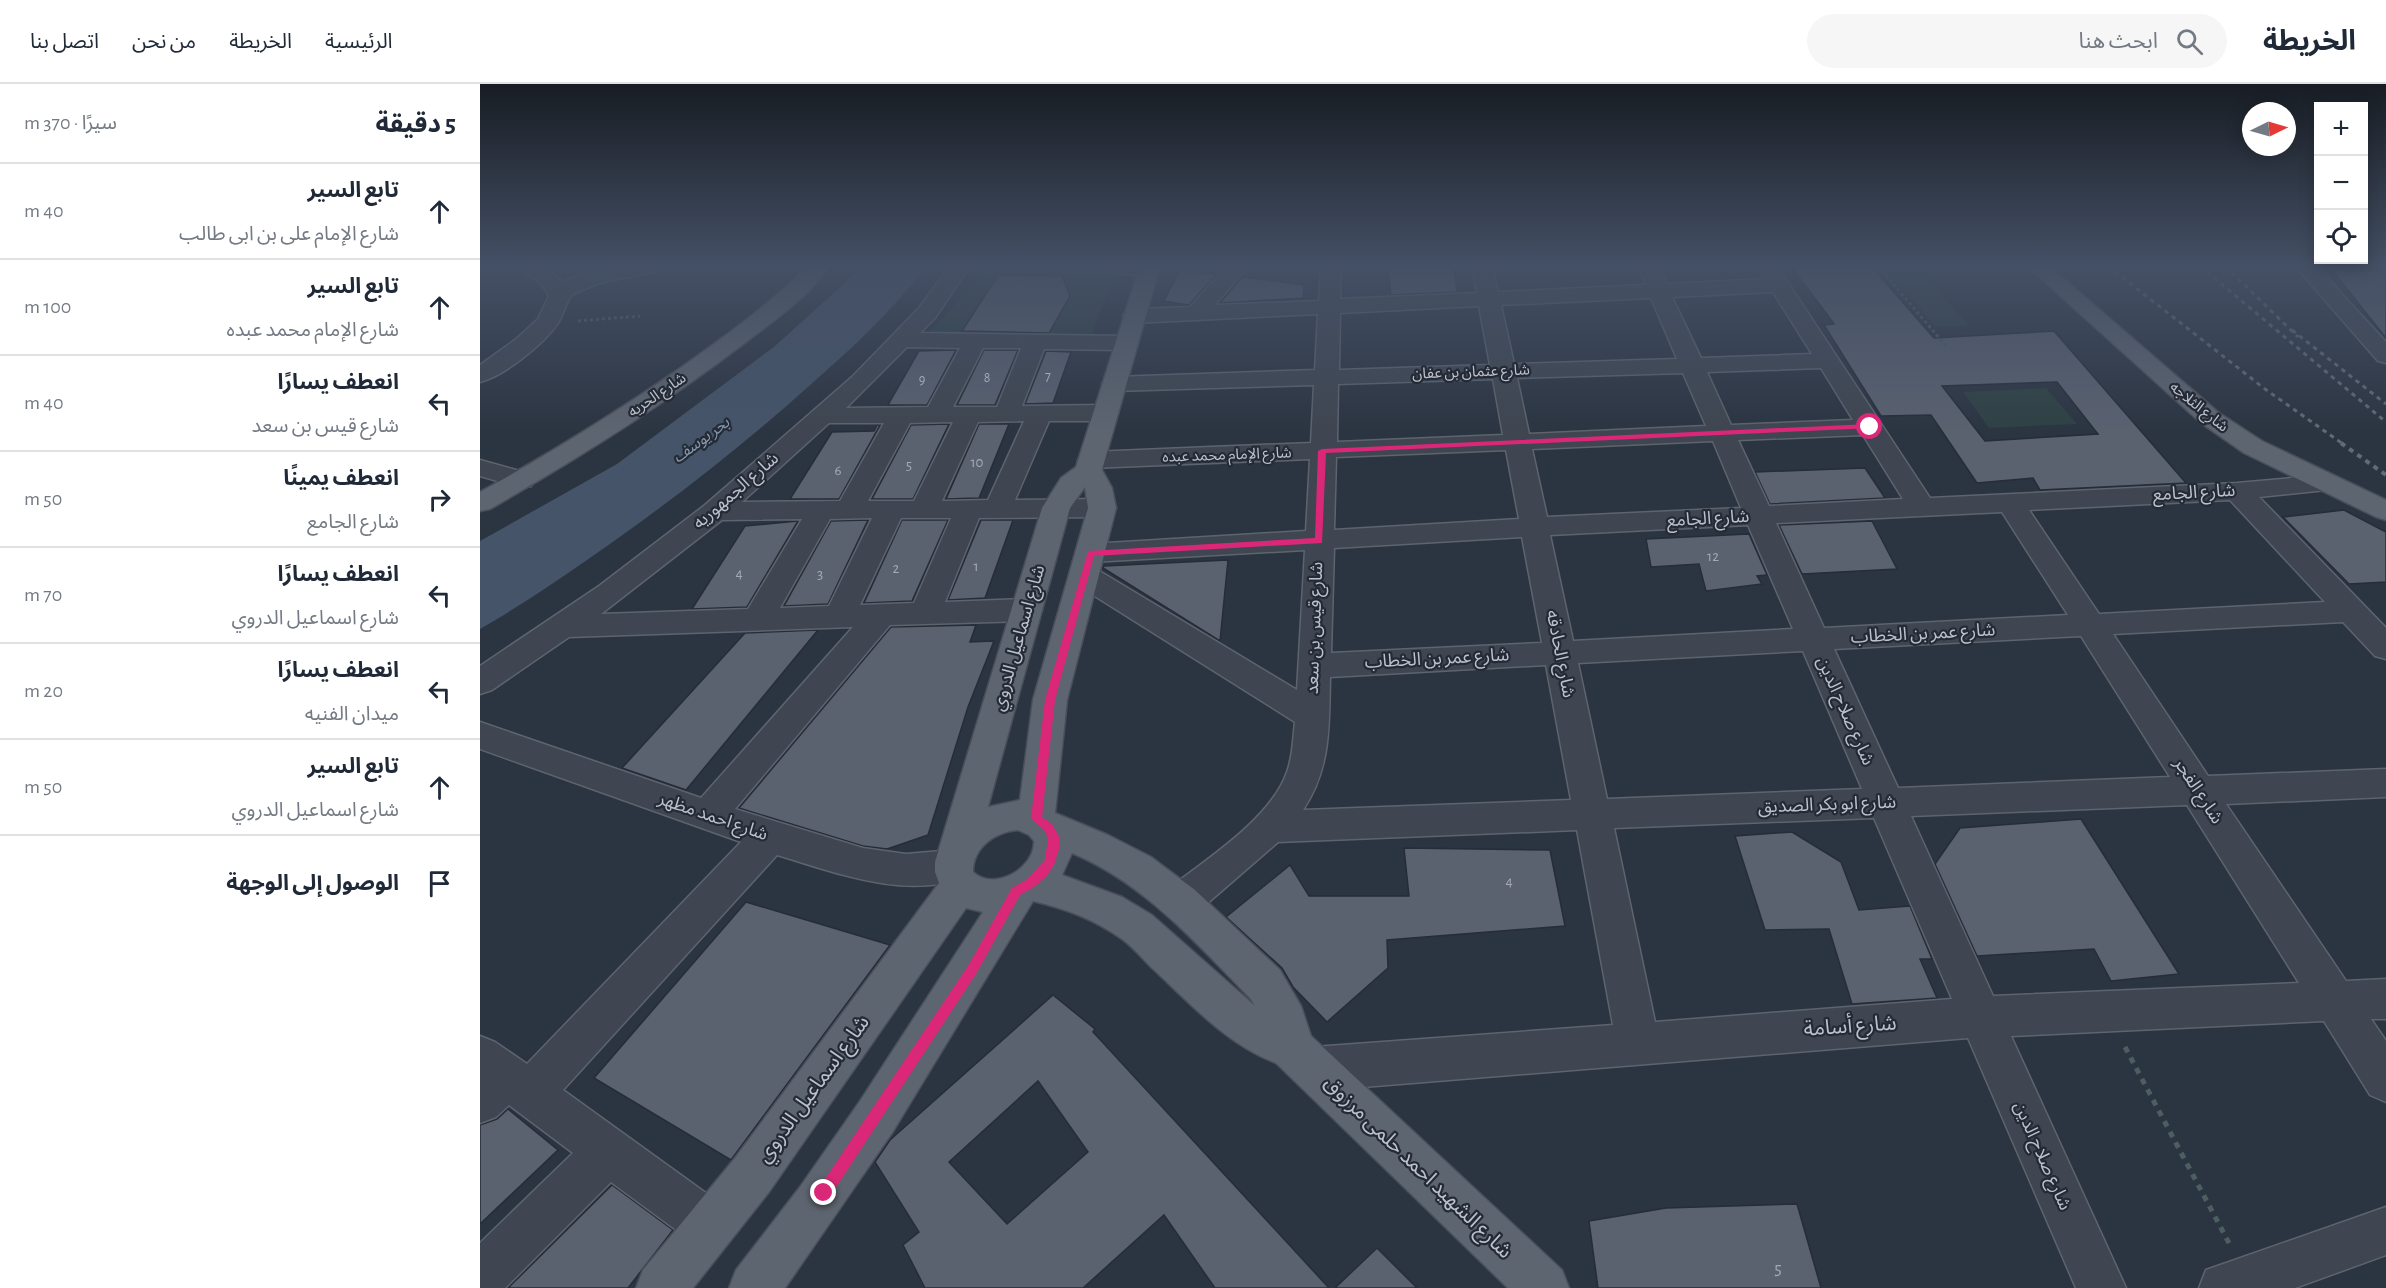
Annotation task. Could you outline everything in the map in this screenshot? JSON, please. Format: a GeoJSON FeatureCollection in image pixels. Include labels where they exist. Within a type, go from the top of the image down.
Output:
{"type":"FeatureCollection","features":[{"type":"Feature","properties":{"kind":"main road","name":"شارع الحريه"},"geometry":{"type":"LineString","coordinates":[[480,503],[603,431],[724,349],[759,322]]}},
{"type":"Feature","properties":{"kind":"main road","name":"شارع اسماعيل الدروي"},"geometry":{"type":"LineString","coordinates":[[661,1288],[752,1174],[956,868],[1056,508],[1071,484],[1090,465],[1132,322]]}},
{"type":"Feature","properties":{"kind":"main road","name":"شارع الثلاجه"},"geometry":{"type":"LineString","coordinates":[[2101,322],[2210,418],[2253,447],[2386,511]]}},
{"type":"Feature","properties":{"kind":"main road"},"geometry":{"type":"LineString","coordinates":[[1090,465],[1102,495],[1102,508],[1050,700],[1042,823],[1053,837],[1054,849],[1042,873],[1023,888],[1000,896],[984,897],[970,893],[956,868],[967,836],[1002,816],[1020,815],[1042,823],[1095,846],[1128,865],[1181,902],[1265,984],[1286,1020],[1303,1058]]}},
{"type":"Feature","properties":{"kind":"main road"},"geometry":{"type":"LineString","coordinates":[[754,1288],[824,1193],[902,1078],[1023,888]]}},
{"type":"Feature","properties":{"kind":"main road","name":"شارع الشهيد احمد حلمى مرزوق"},"geometry":{"type":"LineString","coordinates":[[1023,888],[1073,894],[1108,909],[1138,928],[1231,1014],[1266,1038],[1303,1058],[1544,1288]]}},
{"type":"Feature","properties":{"kind":"street","name":"شارع الجمهوريه"},"geometry":{"type":"LineString","coordinates":[[480,682],[610,593],[715,511],[861,382],[918,322]]}},
{"type":"Feature","properties":{"kind":"street","name":"شارع قيس بن سعد"},"geometry":{"type":"LineString","coordinates":[[1181,902],[1269,827],[1282,813],[1303,779],[1308,762],[1312,716],[1328,322]]}},
{"type":"Feature","properties":{"kind":"street","name":"شارع الحادقه"},"geometry":{"type":"LineString","coordinates":[[1494,322],[1638,1042]]}},
{"type":"Feature","properties":{"kind":"street","name":"شارع صلاح الدين"},"geometry":{"type":"LineString","coordinates":[[1672,322],[2101,1288]]}},
{"type":"Feature","properties":{"kind":"street"},"geometry":{"type":"LineString","coordinates":[[1803,322],[1922,507]]}},
{"type":"Feature","properties":{"kind":"street"},"geometry":{"type":"LineString","coordinates":[[2355,322],[2386,357]]}},
{"type":"Feature","properties":{"kind":"street"},"geometry":{"type":"LineString","coordinates":[[480,375],[525,343],[547,323]]}},
{"type":"Feature","properties":{"kind":"street"},"geometry":{"type":"LineString","coordinates":[[903,340],[1126,343]]}},
{"type":"Feature","properties":{"kind":"street"},"geometry":{"type":"LineString","coordinates":[[936,415],[975,340]]}},
{"type":"Feature","properties":{"kind":"street"},"geometry":{"type":"LineString","coordinates":[[1006,414],[1036,341]]}},
{"type":"Feature","properties":{"kind":"street","name":"شارع عثمان بن عفان"},"geometry":{"type":"LineString","coordinates":[[1114,384],[1828,361]]}},
{"type":"Feature","properties":{"kind":"street"},"geometry":{"type":"LineString","coordinates":[[823,416],[1106,413]]}},
{"type":"Feature","properties":{"kind":"street"},"geometry":{"type":"LineString","coordinates":[[999,508],[1040,414]]}},
{"type":"Feature","properties":{"kind":"street"},"geometry":{"type":"LineString","coordinates":[[924,509],[969,415]]}},
{"type":"Feature","properties":{"kind":"street"},"geometry":{"type":"LineString","coordinates":[[758,619],[901,416]]}},
{"type":"Feature","properties":{"kind":"street","name":"شارع الإمام محمد عبده"},"geometry":{"type":"LineString","coordinates":[[1090,465],[1322,451],[1870,427]]}},
{"type":"Feature","properties":{"kind":"street"},"geometry":{"type":"LineString","coordinates":[[480,468],[521,480]]}},
{"type":"Feature","properties":{"kind":"street","name":"شارع الجامع"},"geometry":{"type":"LineString","coordinates":[[1088,565],[1319,541],[1534,527],[1759,517],[2237,490],[2326,483]]}},
{"type":"Feature","properties":{"kind":"street"},"geometry":{"type":"LineString","coordinates":[[2237,490],[2386,648]]}},
{"type":"Feature","properties":{"kind":"street","name":"شارع الفجر"},"geometry":{"type":"LineString","coordinates":[[2010,502],[2386,1080]]}},
{"type":"Feature","properties":{"kind":"street"},"geometry":{"type":"LineString","coordinates":[[715,511],[1102,508]]}},
{"type":"Feature","properties":{"kind":"street"},"geometry":{"type":"LineString","coordinates":[[839,616],[891,509]]}},
{"type":"Feature","properties":{"kind":"street"},"geometry":{"type":"LineString","coordinates":[[925,614],[969,509]]}},
{"type":"Feature","properties":{"kind":"street"},"geometry":{"type":"LineString","coordinates":[[1088,565],[1312,716]]}},
{"type":"Feature","properties":{"kind":"street"},"geometry":{"type":"LineString","coordinates":[[562,626],[1027,610]]}},
{"type":"Feature","properties":{"kind":"street","name":"شارع عمر بن الخطاب"},"geometry":{"type":"LineString","coordinates":[[1314,666],[2351,611]]}},
{"type":"Feature","properties":{"kind":"street"},"geometry":{"type":"LineString","coordinates":[[708,815],[881,615]]}},
{"type":"Feature","properties":{"kind":"street","name":"شارع احمد مظهر"},"geometry":{"type":"LineString","coordinates":[[480,735],[770,837],[884,868],[906,870],[956,868]]}},
{"type":"Feature","properties":{"kind":"street","name":"شارع ابو بكر الصديق"},"geometry":{"type":"LineString","coordinates":[[1269,827],[2386,783]]}},
{"type":"Feature","properties":{"kind":"street"},"geometry":{"type":"LineString","coordinates":[[711,1226],[608,1152],[499,1082],[770,837]]}},
{"type":"Feature","properties":{"kind":"street","name":"شارع أسامة"},"geometry":{"type":"LineString","coordinates":[[1303,1058],[1638,1042],[1980,1017],[2386,999]]}},
{"type":"Feature","properties":{"kind":"street"},"geometry":{"type":"LineString","coordinates":[[480,1278],[608,1152]]}},
{"type":"Feature","properties":{"kind":"street"},"geometry":{"type":"LineString","coordinates":[[2236,1283],[2386,1231]]}},
{"type":"Feature","properties":{"kind":"path"},"geometry":{"type":"LineString","coordinates":[[547,323],[558,322]]}},
{"type":"Feature","properties":{"kind":"path"},"geometry":{"type":"LineString","coordinates":[[1926,322],[1946,346]]}},
{"type":"Feature","properties":{"kind":"path"},"geometry":{"type":"LineString","coordinates":[[2107,1012],[2236,1283]]}},
{"type":"Feature","properties":{"kind":"shaded area"},"geometry":{"type":"Polygon","coordinates":[[[938,322],[1096,322],[1090,338],[926,335],[938,322]]]}},
{"type":"Feature","properties":{"kind":"shaded area"},"geometry":{"type":"Polygon","coordinates":[[[1931,322],[1966,322],[1969,326],[1935,327],[1931,322]]]}},
{"type":"Feature","properties":{"kind":"shaded area"},"geometry":{"type":"Polygon","coordinates":[[[2046,388],[2077,424],[1989,428],[1963,392],[2046,388]]]}},
{"type":"Feature","properties":{"kind":"water","name":"بحر يوسف"},"geometry":{"type":"Polygon","coordinates":[[[801,322],[878,322],[729,455],[616,540],[534,596],[480,629],[480,541],[617,464],[775,346],[801,322]]]}},
{"type":"Feature","properties":{"kind":"building"},"geometry":{"type":"Polygon","coordinates":[[[968,322],[1055,322],[1049,333],[962,331],[968,322]]]}},
{"type":"Feature","properties":{"kind":"building"},"geometry":{"type":"Polygon","coordinates":[[[1833,322],[1920,322],[1934,338],[2054,331],[2186,483],[2040,490],[2033,478],[1977,483],[1931,415],[1881,416],[1824,325],[1834,324],[1833,322]],[[2057,382],[1942,386],[1985,441],[2098,434],[2057,382]]]}},
{"type":"Feature","properties":{"kind":"building"},"geometry":{"type":"Polygon","coordinates":[[[2373,322],[2386,322],[2386,338],[2373,322]]]}},
{"type":"Feature","properties":{"kind":"building"},"geometry":{"type":"Polygon","coordinates":[[[956,350],[927,405],[888,405],[919,351],[956,350]]]}},
{"type":"Feature","properties":{"kind":"building"},"geometry":{"type":"Polygon","coordinates":[[[984,350],[1018,350],[995,405],[957,405],[984,350]]]}},
{"type":"Feature","properties":{"kind":"building"},"geometry":{"type":"Polygon","coordinates":[[[1046,351],[1071,352],[1053,403],[1025,404],[1046,351]]]}},
{"type":"Feature","properties":{"kind":"building"},"geometry":{"type":"Polygon","coordinates":[[[949,424],[913,499],[872,499],[911,425],[949,424]]]}},
{"type":"Feature","properties":{"kind":"building"},"geometry":{"type":"Polygon","coordinates":[[[979,424],[1009,424],[979,498],[946,499],[979,424]]]}},
{"type":"Feature","properties":{"kind":"building"},"geometry":{"type":"Polygon","coordinates":[[[877,425],[880,425],[839,499],[790,499],[832,432],[874,431],[877,425]]]}},
{"type":"Feature","properties":{"kind":"building"},"geometry":{"type":"Polygon","coordinates":[[[1865,468],[1885,498],[1770,504],[1755,472],[1865,468]]]}},
{"type":"Feature","properties":{"kind":"building"},"geometry":{"type":"Polygon","coordinates":[[[2344,510],[2386,532],[2386,582],[2349,584],[2283,517],[2344,510]]]}},
{"type":"Feature","properties":{"kind":"building"},"geometry":{"type":"Polygon","coordinates":[[[868,520],[828,604],[784,606],[831,521],[868,520]]]}},
{"type":"Feature","properties":{"kind":"building"},"geometry":{"type":"Polygon","coordinates":[[[902,520],[948,520],[912,601],[864,603],[902,520]]]}},
{"type":"Feature","properties":{"kind":"building"},"geometry":{"type":"Polygon","coordinates":[[[981,520],[1013,520],[985,598],[948,600],[981,520]]]}},
{"type":"Feature","properties":{"kind":"building"},"geometry":{"type":"Polygon","coordinates":[[[798,521],[747,607],[692,609],[745,526],[798,521]]]}},
{"type":"Feature","properties":{"kind":"building"},"geometry":{"type":"Polygon","coordinates":[[[1872,521],[1897,569],[1802,574],[1779,525],[1872,521]]]}},
{"type":"Feature","properties":{"kind":"building"},"geometry":{"type":"Polygon","coordinates":[[[1749,534],[1767,575],[1757,576],[1762,584],[1706,591],[1699,564],[1651,567],[1646,539],[1749,534]]]}},
{"type":"Feature","properties":{"kind":"building"},"geometry":{"type":"Polygon","coordinates":[[[1228,560],[1220,641],[1103,568],[1104,566],[1228,560]]]}},
{"type":"Feature","properties":{"kind":"building"},"geometry":{"type":"Polygon","coordinates":[[[976,625],[970,642],[994,641],[968,707],[928,835],[887,849],[863,846],[739,808],[891,627],[976,625]]]}},
{"type":"Feature","properties":{"kind":"building"},"geometry":{"type":"Polygon","coordinates":[[[818,630],[686,790],[622,768],[745,633],[818,630]]]}},
{"type":"Feature","properties":{"kind":"building"},"geometry":{"type":"Polygon","coordinates":[[[2081,819],[2179,974],[2111,981],[2094,949],[1977,956],[1935,864],[1960,828],[2081,819]]]}},
{"type":"Feature","properties":{"kind":"building"},"geometry":{"type":"Polygon","coordinates":[[[1792,832],[1841,862],[1859,910],[1910,906],[1932,959],[1920,959],[1937,998],[1852,1004],[1829,929],[1765,930],[1735,836],[1792,832]]]}},
{"type":"Feature","properties":{"kind":"building"},"geometry":{"type":"Polygon","coordinates":[[[1404,848],[1550,850],[1565,926],[1387,940],[1388,968],[1327,1022],[1293,987],[1282,968],[1226,917],[1290,865],[1309,896],[1409,896],[1404,848]]]}},
{"type":"Feature","properties":{"kind":"building"},"geometry":{"type":"Polygon","coordinates":[[[746,902],[890,945],[731,1160],[594,1078],[746,902]]]}},
{"type":"Feature","properties":{"kind":"building"},"geometry":{"type":"Polygon","coordinates":[[[1053,995],[1095,1029],[1093,1032],[1329,1288],[1215,1288],[1164,1215],[1083,1288],[925,1288],[903,1245],[919,1232],[875,1162],[890,1140],[1053,995]],[[1038,1081],[949,1162],[1007,1224],[1088,1152],[1038,1081]]]}},
{"type":"Feature","properties":{"kind":"building"},"geometry":{"type":"Polygon","coordinates":[[[508,1109],[558,1150],[480,1224],[480,1125],[497,1119],[508,1109]]]}},
{"type":"Feature","properties":{"kind":"building"},"geometry":{"type":"Polygon","coordinates":[[[612,1185],[673,1230],[628,1288],[508,1288],[612,1185]]]}},
{"type":"Feature","properties":{"kind":"building"},"geometry":{"type":"Polygon","coordinates":[[[1797,1204],[1821,1288],[1598,1288],[1589,1221],[1666,1208],[1797,1204]]]}},
{"type":"Feature","properties":{"kind":"building"},"geometry":{"type":"Polygon","coordinates":[[[1377,1248],[1417,1288],[1335,1288],[1377,1248]]]}},
{"type":"Feature","properties":{"kind":"railway"},"geometry":{"type":"LineString","coordinates":[[2180,322],[2265,389],[2343,444]]}},
{"type":"Feature","properties":{"kind":"railway"},"geometry":{"type":"LineString","coordinates":[[2267,322],[2386,422]]}},
{"type":"Feature","properties":{"kind":"railway"},"geometry":{"type":"LineString","coordinates":[[2283,322],[2298,337]]}},
{"type":"Feature","properties":{"kind":"railway"},"geometry":{"type":"LineString","coordinates":[[2292,330],[2386,404]]}},
{"type":"Feature","properties":{"kind":"railway"},"geometry":{"type":"LineString","coordinates":[[2341,443],[2386,475]]}},
{"type":"Feature","properties":{"kind":"route"},"geometry":{"type":"LineString","coordinates":[[824,1193],[972,970],[1016,892],[1030,884],[1042,873],[1050,861],[1054,849],[1053,837],[1048,827],[1036,818],[1044,741],[1050,700],[1091,553],[1319,541],[1322,451],[1870,427]]}}]}
